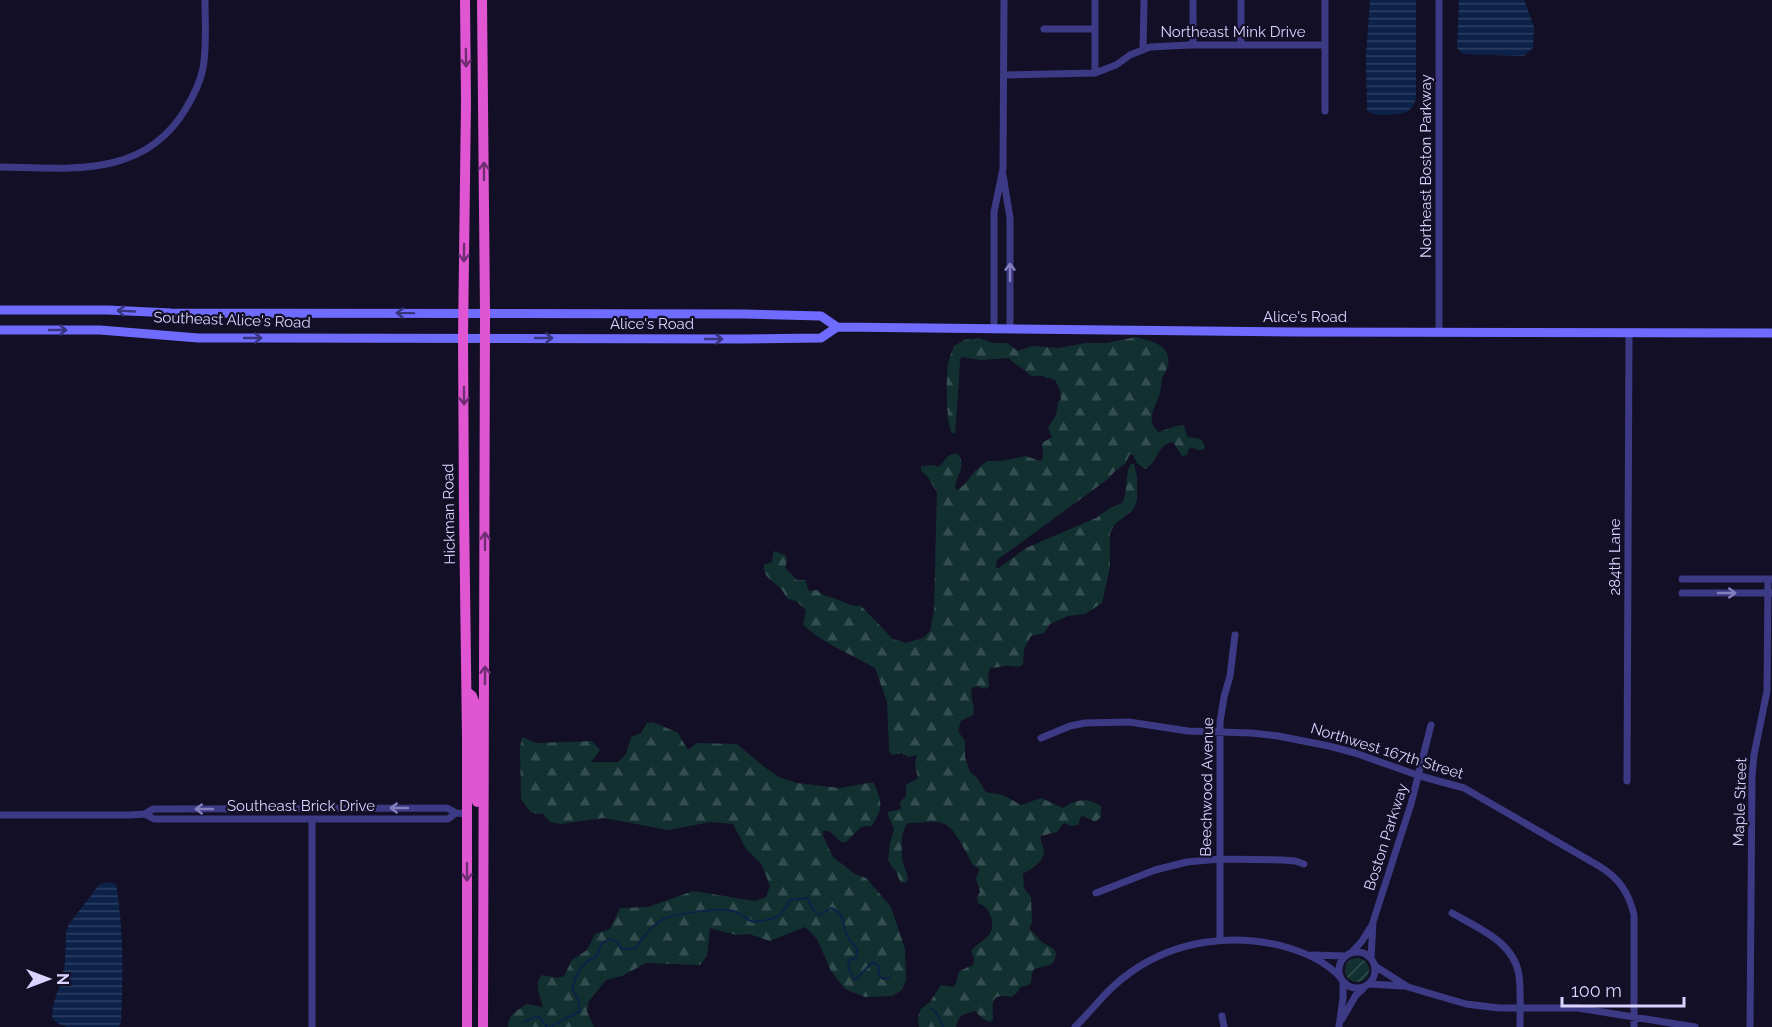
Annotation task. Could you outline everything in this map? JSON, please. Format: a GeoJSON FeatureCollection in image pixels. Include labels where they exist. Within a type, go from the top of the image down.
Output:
{"type":"FeatureCollection","features":[{"type":"Feature","properties":{"kind":"highway","name":"Hickman Road"},"geometry":{"type":"LineString","coordinates":[[465,0],[463,338],[467,692],[462,813],[467,1027]]}},
{"type":"Feature","properties":{"kind":"highway"},"geometry":{"type":"LineString","coordinates":[[482,0],[486,314],[483,1027]]}},
{"type":"Feature","properties":{"kind":"highway"},"geometry":{"type":"LineString","coordinates":[[467,692],[472,696],[476,707],[477,800],[478,812],[484,818]]}},
{"type":"Feature","properties":{"kind":"highway"},"geometry":{"type":"LineString","coordinates":[[462,813],[473,816],[478,827],[478,931],[479,949],[484,952]]}},
{"type":"Feature","properties":{"kind":"main road","name":"Southeast Alice's Road"},"geometry":{"type":"LineString","coordinates":[[0,310],[182,313],[464,313]]}},
{"type":"Feature","properties":{"kind":"main road","name":"Alice's Road"},"geometry":{"type":"LineString","coordinates":[[464,313],[821,316],[837,327],[994,330],[1772,333]]}},
{"type":"Feature","properties":{"kind":"main road","name":"Alice's Road"},"geometry":{"type":"LineString","coordinates":[[463,338],[821,338],[837,327]]}},
{"type":"Feature","properties":{"kind":"main road","name":"Southeast Alice's Road"},"geometry":{"type":"LineString","coordinates":[[0,330],[100,330],[198,338],[463,338]]}},
{"type":"Feature","properties":{"kind":"street"},"geometry":{"type":"LineString","coordinates":[[0,167],[95,166],[129,159],[145,151],[169,132],[178,122],[198,87],[203,66],[205,0]]}},
{"type":"Feature","properties":{"kind":"street"},"geometry":{"type":"LineString","coordinates":[[1004,0],[1003,169],[1010,218],[1010,330]]}},
{"type":"Feature","properties":{"kind":"street"},"geometry":{"type":"LineString","coordinates":[[1095,0],[1095,73]]}},
{"type":"Feature","properties":{"kind":"street"},"geometry":{"type":"LineString","coordinates":[[1143,50],[1144,0]]}},
{"type":"Feature","properties":{"kind":"street"},"geometry":{"type":"LineString","coordinates":[[1193,0],[1193,45]]}},
{"type":"Feature","properties":{"kind":"street"},"geometry":{"type":"LineString","coordinates":[[1241,0],[1241,45]]}},
{"type":"Feature","properties":{"kind":"street"},"geometry":{"type":"LineString","coordinates":[[1325,0],[1325,111]]}},
{"type":"Feature","properties":{"kind":"street","name":"Northeast Boston Parkway"},"geometry":{"type":"LineString","coordinates":[[1439,0],[1439,333]]}},
{"type":"Feature","properties":{"kind":"street"},"geometry":{"type":"LineString","coordinates":[[1044,29],[1095,29]]}},
{"type":"Feature","properties":{"kind":"street","name":"Northeast Mink Drive"},"geometry":{"type":"LineString","coordinates":[[1004,75],[1095,73],[1150,47],[1325,45]]}},
{"type":"Feature","properties":{"kind":"street"},"geometry":{"type":"LineString","coordinates":[[994,330],[994,212],[1003,169]]}},
{"type":"Feature","properties":{"kind":"street","name":"284th Lane"},"geometry":{"type":"LineString","coordinates":[[1627,781],[1629,333]]}},
{"type":"Feature","properties":{"kind":"street"},"geometry":{"type":"LineString","coordinates":[[1682,579],[1770,579]]}},
{"type":"Feature","properties":{"kind":"street","name":"Maple Street"},"geometry":{"type":"LineString","coordinates":[[1750,1027],[1752,776],[1767,691],[1770,579]]}},
{"type":"Feature","properties":{"kind":"street"},"geometry":{"type":"LineString","coordinates":[[1682,593],[1770,593]]}},
{"type":"Feature","properties":{"kind":"street","name":"Beechwood Avenue"},"geometry":{"type":"LineString","coordinates":[[1220,940],[1221,707],[1230,676],[1235,635]]}},
{"type":"Feature","properties":{"kind":"street","name":"Northwest 167th Street"},"geometry":{"type":"LineString","coordinates":[[1041,738],[1070,726],[1101,722],[1129,722],[1188,731],[1251,733],[1303,740],[1355,753],[1419,776],[1464,788],[1599,866],[1617,879],[1632,905],[1634,915],[1634,1017]]}},
{"type":"Feature","properties":{"kind":"street","name":"Boston Parkway"},"geometry":{"type":"LineString","coordinates":[[1348,955],[1362,941],[1373,922],[1419,776],[1431,725]]}},
{"type":"Feature","properties":{"kind":"street","name":"Southeast Brick Drive"},"geometry":{"type":"LineString","coordinates":[[146,814],[153,809],[425,808],[447,808],[462,813]]}},
{"type":"Feature","properties":{"kind":"street","name":"Southeast Brick Drive"},"geometry":{"type":"LineString","coordinates":[[0,815],[146,814],[154,819],[448,819],[462,813]]}},
{"type":"Feature","properties":{"kind":"street"},"geometry":{"type":"LineString","coordinates":[[312,819],[312,1027]]}},
{"type":"Feature","properties":{"kind":"street"},"geometry":{"type":"LineString","coordinates":[[1096,893],[1147,873],[1202,860],[1290,860],[1304,864]]}},
{"type":"Feature","properties":{"kind":"street"},"geometry":{"type":"LineString","coordinates":[[1452,914],[1493,937],[1513,958],[1519,972],[1520,1027]]}},
{"type":"Feature","properties":{"kind":"street","name":"Boston Parkway"},"geometry":{"type":"LineString","coordinates":[[1371,958],[1373,922]]}},
{"type":"Feature","properties":{"kind":"street"},"geometry":{"type":"LineString","coordinates":[[1075,1027],[1107,991],[1145,963],[1174,950],[1220,940],[1267,942],[1309,954],[1348,955],[1359,951],[1371,958],[1375,966],[1375,976],[1356,995],[1339,1025]]}},
{"type":"Feature","properties":{"kind":"street"},"geometry":{"type":"LineString","coordinates":[[1309,954],[1355,989],[1367,986],[1408,987],[1466,1004],[1499,1008],[1578,1008],[1695,1027]]}},
{"type":"Feature","properties":{"kind":"street"},"geometry":{"type":"LineString","coordinates":[[1339,1025],[1343,1000],[1340,963],[1348,955]]}},
{"type":"Feature","properties":{"kind":"street"},"geometry":{"type":"LineString","coordinates":[[1375,966],[1408,987]]}},
{"type":"Feature","properties":{"kind":"street"},"geometry":{"type":"LineString","coordinates":[[1222,1016],[1224,1027]]}},
{"type":"Feature","properties":{"kind":"street"},"geometry":{"type":"LineString","coordinates":[[1634,1017],[1634,1027]]}},
{"type":"Feature","properties":{"kind":"green space"},"geometry":{"type":"Polygon","coordinates":[[[1136,337],[1159,345],[1167,353],[1168,367],[1162,378],[1160,393],[1152,413],[1152,423],[1155,428],[1159,432],[1184,425],[1187,436],[1201,440],[1205,448],[1198,450],[1190,447],[1187,455],[1182,456],[1173,442],[1167,444],[1145,469],[1130,454],[1125,464],[1108,479],[997,560],[996,568],[999,568],[1026,548],[1096,518],[1122,503],[1129,468],[1131,464],[1134,464],[1137,477],[1137,500],[1133,510],[1115,524],[1110,533],[1110,567],[1102,603],[1085,614],[1068,616],[1050,624],[1044,633],[1031,636],[1024,649],[1023,665],[990,668],[989,687],[972,688],[973,715],[961,721],[958,731],[965,741],[965,757],[970,772],[986,792],[1003,795],[1021,805],[1041,798],[1063,808],[1077,801],[1091,801],[1101,806],[1101,817],[1095,822],[1083,816],[1078,825],[1072,826],[1064,823],[1057,832],[1041,836],[1044,851],[1042,859],[1023,874],[1024,888],[1031,897],[1032,923],[1029,928],[1042,942],[1054,949],[1056,954],[1054,962],[1034,969],[1029,985],[1020,987],[1018,992],[1011,997],[996,998],[993,1004],[993,1020],[990,1022],[975,1011],[960,1017],[956,1027],[919,1027],[918,1017],[921,1009],[930,1002],[941,985],[954,987],[960,971],[973,965],[974,959],[971,951],[987,937],[992,929],[989,912],[978,903],[977,897],[980,892],[976,879],[979,870],[973,865],[956,835],[947,825],[934,822],[908,823],[902,836],[902,848],[903,863],[908,878],[905,883],[900,882],[888,860],[894,829],[888,812],[901,809],[900,802],[906,796],[906,785],[918,778],[915,765],[917,755],[909,757],[900,753],[892,755],[889,751],[887,702],[875,668],[829,643],[803,625],[806,610],[796,601],[788,599],[766,575],[764,565],[772,562],[774,551],[785,555],[787,560],[785,568],[797,580],[805,580],[809,591],[817,590],[826,596],[861,606],[893,639],[906,643],[923,638],[930,631],[934,610],[937,492],[921,471],[921,466],[938,467],[951,454],[958,454],[961,463],[955,488],[957,490],[987,461],[1001,461],[1025,456],[1041,461],[1043,458],[1042,443],[1052,437],[1048,428],[1056,415],[1061,399],[1055,380],[1042,376],[1031,376],[1009,358],[981,360],[962,357],[955,434],[952,433],[948,411],[947,379],[948,362],[954,346],[964,340],[979,338],[993,343],[1007,343],[1018,351],[1032,346],[1059,348],[1136,337]]]}},
{"type":"Feature","properties":{"kind":"green space"},"geometry":{"type":"Polygon","coordinates":[[[653,722],[678,733],[688,750],[697,743],[737,744],[767,769],[781,778],[797,783],[840,788],[873,782],[879,795],[880,809],[872,826],[861,827],[846,842],[841,842],[829,831],[823,831],[823,836],[833,857],[855,874],[866,878],[891,907],[905,949],[906,980],[902,990],[892,996],[865,997],[845,989],[831,971],[817,939],[805,927],[770,941],[749,934],[736,935],[710,928],[707,956],[700,965],[646,963],[622,976],[606,980],[589,1001],[587,1011],[594,1027],[508,1027],[512,1016],[527,1004],[543,1007],[538,986],[542,975],[558,978],[564,976],[572,960],[587,950],[595,934],[610,929],[620,908],[648,907],[693,891],[755,901],[766,897],[770,886],[762,865],[746,849],[733,824],[711,822],[668,830],[604,818],[561,824],[550,822],[543,814],[531,813],[521,799],[520,748],[522,737],[536,743],[592,741],[600,750],[591,762],[618,762],[626,754],[631,737],[641,733],[647,723],[653,722]]]}},
{"type":"Feature","properties":{"kind":"green space"},"geometry":{"type":"Polygon","coordinates":[[[1357,958],[1366,961],[1369,970],[1366,979],[1357,982],[1348,979],[1345,970],[1348,961],[1357,958]]]}},
{"type":"Feature","properties":{"kind":"water"},"geometry":{"type":"Polygon","coordinates":[[[1370,0],[1416,0],[1416,98],[1414,105],[1407,112],[1380,115],[1367,110],[1366,55],[1370,0]]]}},
{"type":"Feature","properties":{"kind":"water"},"geometry":{"type":"Polygon","coordinates":[[[1459,0],[1524,0],[1534,27],[1533,48],[1524,56],[1463,54],[1457,48],[1459,0]]]}},
{"type":"Feature","properties":{"kind":"water"},"geometry":{"type":"Polygon","coordinates":[[[109,882],[116,884],[122,936],[121,1022],[119,1027],[67,1027],[52,1018],[53,1005],[65,962],[66,933],[69,924],[100,884],[109,882]]]}},
{"type":"Feature","properties":{"kind":"waterway"},"geometry":{"type":"LineString","coordinates":[[550,1027],[580,1011],[578,998],[572,989],[583,965],[597,956],[601,944],[609,939],[616,941],[622,949],[635,949],[649,930],[660,921],[695,912],[733,911],[753,922],[780,915],[790,900],[808,898],[813,910],[819,915],[831,908],[842,917],[846,932],[857,949],[856,958],[849,960],[848,968],[855,980],[873,962],[878,966],[879,975],[883,979],[890,978]]}},
{"type":"Feature","properties":{"kind":"waterway"},"geometry":{"type":"LineString","coordinates":[[932,1009],[936,1012],[943,1027]]}},
{"type":"Feature","properties":{"kind":"waterway"},"geometry":{"type":"LineString","coordinates":[[524,1022],[538,1016],[547,1027]]}}]}
